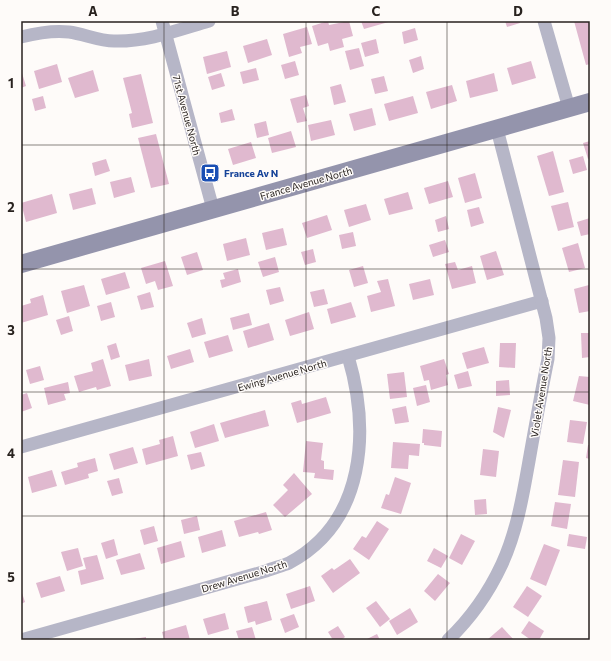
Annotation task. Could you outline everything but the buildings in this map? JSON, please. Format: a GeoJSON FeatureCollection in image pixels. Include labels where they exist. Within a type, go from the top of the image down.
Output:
{"type":"FeatureCollection","features":[{"type":"Feature","properties":{"kind":"street"},"geometry":{"type":"LineString","coordinates":[[21,36],[42,32],[69,32],[112,41],[130,41],[163,27],[209,21]]}},
{"type":"Feature","properties":{"kind":"street"},"geometry":{"type":"LineString","coordinates":[[544,21],[569,108]]}},
{"type":"Feature","properties":{"kind":"street","name":"71st Avenue North"},"geometry":{"type":"LineString","coordinates":[[163,27],[213,209]]}},
{"type":"Feature","properties":{"kind":"street","name":"France Avenue North"},"geometry":{"type":"LineString","coordinates":[[21,264],[590,102]]}},
{"type":"Feature","properties":{"kind":"street","name":"Violet Avenue North"},"geometry":{"type":"LineString","coordinates":[[448,640],[462,626],[484,596],[502,564],[514,530],[523,494],[548,359],[549,338],[542,301],[497,129]]}},
{"type":"Feature","properties":{"kind":"street","name":"Ewing Avenue North"},"geometry":{"type":"LineString","coordinates":[[21,448],[542,301]]}},
{"type":"Feature","properties":{"kind":"street","name":"Drew Avenue North"},"geometry":{"type":"LineString","coordinates":[[21,640],[266,571],[289,563],[308,550],[325,534],[340,515],[350,494],[357,472],[361,441],[360,410],[355,380],[348,356]]}},
{"type":"Feature","properties":{"kind":"place","name":"France Av N"},"geometry":{"type":"Point","coordinates":[210,173]}}]}
